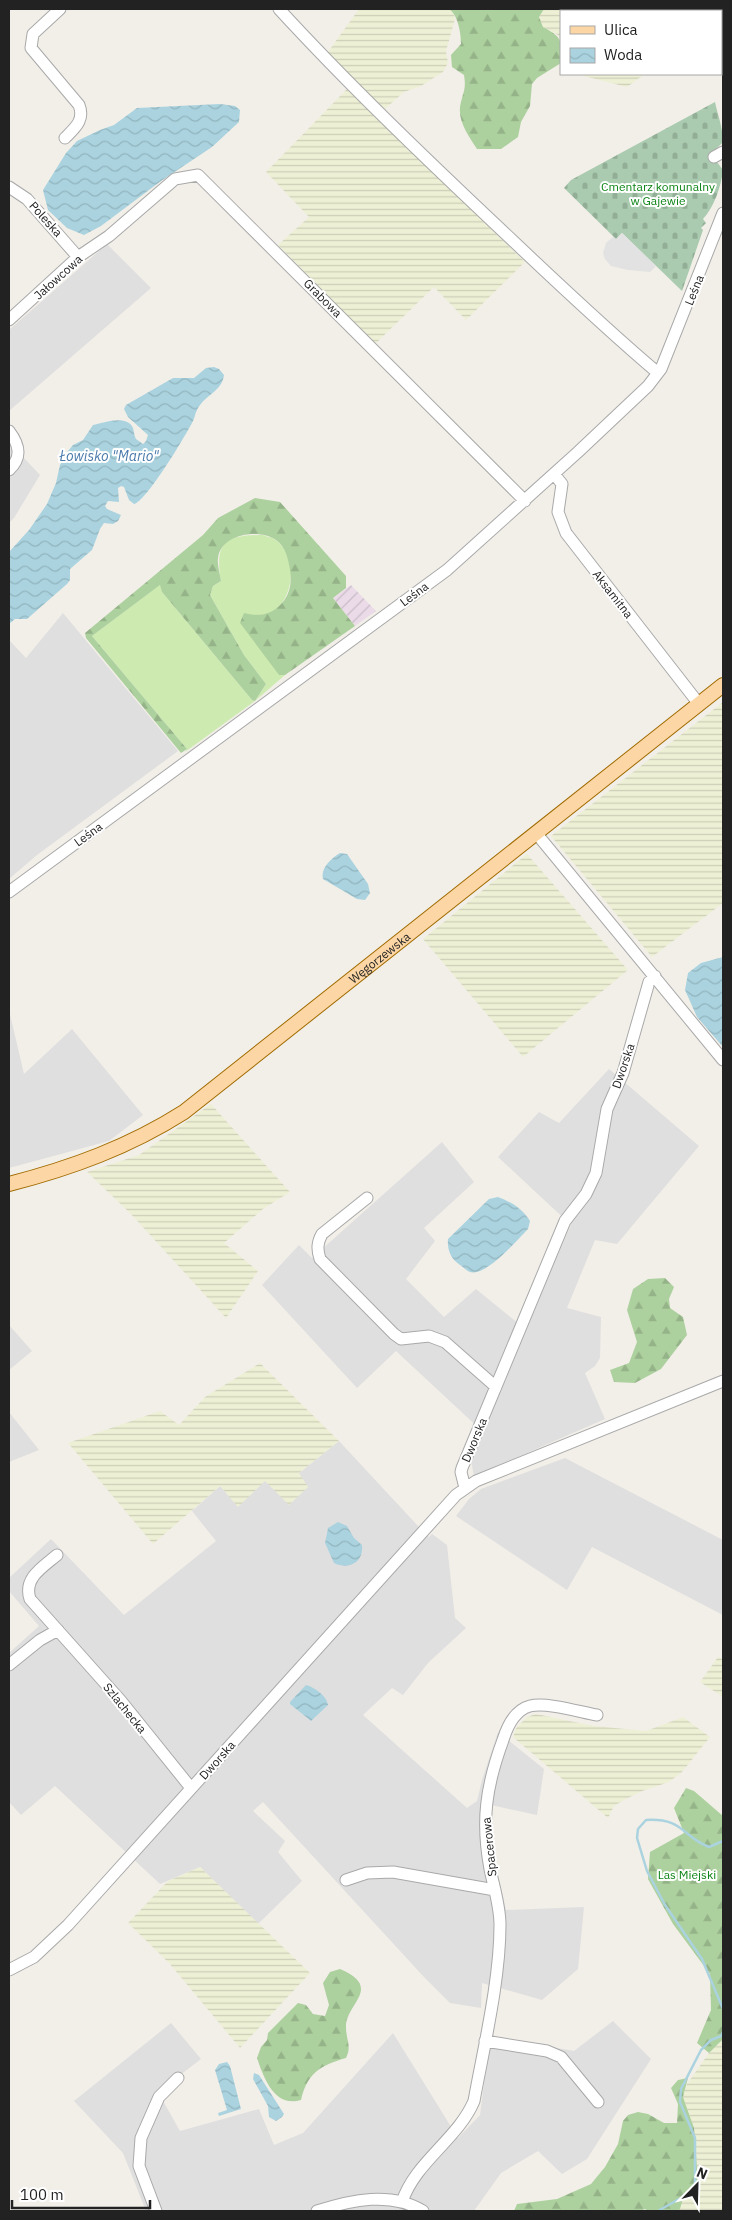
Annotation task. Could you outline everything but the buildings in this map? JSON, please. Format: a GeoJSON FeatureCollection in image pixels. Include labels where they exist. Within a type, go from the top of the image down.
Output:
{"type":"FeatureCollection","features":[{"type":"Feature","properties":{"kind":"main road","name":"Węgorzewska"},"geometry":{"type":"LineString","coordinates":[[9,1184],[61,1170],[108,1153],[184,1112],[723,685]]}},
{"type":"Feature","properties":{"kind":"street"},"geometry":{"type":"LineString","coordinates":[[60,9],[32,34],[31,48],[79,105],[81,112],[78,125],[65,138]]}},
{"type":"Feature","properties":{"kind":"street"},"geometry":{"type":"LineString","coordinates":[[279,9],[316,50],[432,164],[616,338],[658,373]]}},
{"type":"Feature","properties":{"kind":"street","name":"Grabowa"},"geometry":{"type":"LineString","coordinates":[[109,236],[175,178],[198,175],[525,501]]}},
{"type":"Feature","properties":{"kind":"street","name":"Poleska"},"geometry":{"type":"LineString","coordinates":[[9,187],[27,199],[78,257]]}},
{"type":"Feature","properties":{"kind":"street","name":"Leśna"},"geometry":{"type":"LineString","coordinates":[[9,892],[447,570],[525,501],[648,386],[658,373],[678,328],[723,213]]}},
{"type":"Feature","properties":{"kind":"street","name":"Jałowcowa"},"geometry":{"type":"LineString","coordinates":[[9,320],[78,257],[109,236]]}},
{"type":"Feature","properties":{"kind":"street"},"geometry":{"type":"LineString","coordinates":[[9,431],[16,441],[19,450],[17,460],[9,470]]}},
{"type":"Feature","properties":{"kind":"street","name":"Aksamitna"},"geometry":{"type":"LineString","coordinates":[[554,474],[562,484],[558,512],[566,533],[699,704]]}},
{"type":"Feature","properties":{"kind":"street"},"geometry":{"type":"LineString","coordinates":[[536,833],[723,1060]]}},
{"type":"Feature","properties":{"kind":"street","name":"Dworska"},"geometry":{"type":"LineString","coordinates":[[9,1970],[34,1957],[63,1931],[446,1505],[465,1488],[461,1472],[565,1221],[592,1184],[600,1156],[608,1108],[623,1073],[649,982],[655,976]]}},
{"type":"Feature","properties":{"kind":"street"},"geometry":{"type":"LineString","coordinates":[[367,1198],[322,1234],[318,1240],[317,1250],[320,1259],[394,1334],[401,1339],[429,1336],[445,1342],[496,1388]]}},
{"type":"Feature","properties":{"kind":"street"},"geometry":{"type":"LineString","coordinates":[[465,1488],[485,1478],[723,1381]]}},
{"type":"Feature","properties":{"kind":"street","name":"Szlachecka"},"geometry":{"type":"LineString","coordinates":[[57,1555],[35,1573],[27,1586],[30,1599],[121,1701],[191,1788]]}},
{"type":"Feature","properties":{"kind":"street"},"geometry":{"type":"LineString","coordinates":[[9,1665],[40,1640],[58,1630]]}},
{"type":"Feature","properties":{"kind":"street","name":"Spacerowa"},"geometry":{"type":"LineString","coordinates":[[402,2202],[411,2182],[470,2110],[474,2101],[500,1945],[500,1922],[486,1839],[486,1798],[493,1765],[512,1721],[519,1713],[531,1706],[561,1708],[597,1716]]}},
{"type":"Feature","properties":{"kind":"street","name":"Spacerowa"},"geometry":{"type":"LineString","coordinates":[[346,1880],[367,1873],[393,1872],[495,1890]]}},
{"type":"Feature","properties":{"kind":"street"},"geometry":{"type":"LineString","coordinates":[[484,2041],[547,2051],[560,2057],[598,2102]]}},
{"type":"Feature","properties":{"kind":"street"},"geometry":{"type":"LineString","coordinates":[[156,2211],[139,2166],[141,2138],[159,2097],[178,2078]]}},
{"type":"Feature","properties":{"kind":"street"},"geometry":{"type":"LineString","coordinates":[[317,2211],[344,2202],[386,2199],[402,2202],[423,2211]]}},
{"type":"Feature","properties":{"kind":"shaded area"},"geometry":{"type":"Polygon","coordinates":[[[622,233],[656,266],[650,272],[611,266],[605,259],[603,253],[606,243],[613,237],[616,239],[622,233]]]}},
{"type":"Feature","properties":{"kind":"shaded area"},"geometry":{"type":"Polygon","coordinates":[[[107,244],[151,288],[9,411],[9,330],[107,244]]]}},
{"type":"Feature","properties":{"kind":"shaded area"},"geometry":{"type":"Polygon","coordinates":[[[9,442],[40,475],[9,523],[9,442]]]}},
{"type":"Feature","properties":{"kind":"shaded area"},"geometry":{"type":"Polygon","coordinates":[[[351,585],[376,611],[355,626],[333,598],[351,585]]]}},
{"type":"Feature","properties":{"kind":"shaded area"},"geometry":{"type":"Polygon","coordinates":[[[63,613],[178,751],[37,855],[9,879],[9,640],[26,658],[63,613]]]}},
{"type":"Feature","properties":{"kind":"shaded area"},"geometry":{"type":"Polygon","coordinates":[[[9,1010],[24,1074],[72,1029],[143,1115],[109,1141],[9,1168],[9,1010]]]}},
{"type":"Feature","properties":{"kind":"shaded area"},"geometry":{"type":"Polygon","coordinates":[[[609,1069],[699,1146],[617,1244],[595,1240],[567,1308],[601,1317],[600,1358],[595,1366],[585,1373],[605,1419],[474,1476],[471,1461],[483,1432],[396,1351],[357,1388],[262,1285],[299,1245],[312,1258],[442,1142],[474,1182],[424,1228],[435,1241],[406,1279],[444,1317],[476,1289],[525,1329],[571,1225],[498,1157],[539,1112],[559,1123],[609,1069]]]}},
{"type":"Feature","properties":{"kind":"shaded area"},"geometry":{"type":"Polygon","coordinates":[[[9,1325],[32,1351],[9,1370],[9,1325]]]}},
{"type":"Feature","properties":{"kind":"shaded area"},"geometry":{"type":"Polygon","coordinates":[[[9,1412],[39,1450],[9,1462],[9,1412]]]}},
{"type":"Feature","properties":{"kind":"shaded area"},"geometry":{"type":"Polygon","coordinates":[[[339,1441],[429,1537],[432,1534],[447,1545],[455,1618],[466,1628],[428,1663],[403,1695],[392,1688],[363,1715],[467,1808],[477,1801],[498,1732],[544,1769],[537,1815],[491,1805],[492,1848],[506,1910],[584,1907],[578,1969],[542,2000],[482,1983],[481,2008],[450,2003],[263,1802],[253,1811],[285,1841],[278,1852],[302,1881],[258,1924],[200,1867],[160,1884],[55,1786],[21,1815],[9,1802],[9,1653],[39,1626],[9,1591],[9,1578],[51,1539],[124,1615],[216,1541],[192,1511],[220,1486],[238,1506],[265,1480],[298,1474],[339,1441]]]}},
{"type":"Feature","properties":{"kind":"shaded area"},"geometry":{"type":"Polygon","coordinates":[[[565,1458],[723,1540],[723,1615],[592,1547],[567,1590],[456,1516],[469,1499],[481,1489],[565,1458]]]}},
{"type":"Feature","properties":{"kind":"shaded area"},"geometry":{"type":"Polygon","coordinates":[[[613,2021],[651,2059],[587,2159],[562,2174],[538,2151],[501,2173],[474,2211],[146,2211],[123,2153],[74,2101],[171,2023],[201,2059],[158,2092],[180,2131],[259,2109],[274,2145],[303,2133],[393,2033],[458,2138],[480,2115],[490,2036],[574,2051],[613,2021]]]}},
{"type":"Feature","properties":{"kind":"green space"},"geometry":{"type":"Polygon","coordinates":[[[359,9],[449,9],[453,12],[455,19],[446,51],[448,63],[443,72],[421,86],[404,92],[385,109],[325,56],[359,9]]]}},
{"type":"Feature","properties":{"kind":"green space"},"geometry":{"type":"Polygon","coordinates":[[[449,9],[544,9],[539,17],[543,27],[555,34],[560,41],[560,64],[537,78],[532,84],[530,106],[521,122],[518,137],[501,149],[477,149],[461,121],[460,108],[465,86],[464,75],[452,67],[451,55],[461,44],[457,20],[449,9]]]}},
{"type":"Feature","properties":{"kind":"green space"},"geometry":{"type":"Polygon","coordinates":[[[544,9],[716,10],[560,10],[560,38],[558,35],[543,27],[539,17],[544,9]]]}},
{"type":"Feature","properties":{"kind":"green space"},"geometry":{"type":"Polygon","coordinates":[[[580,75],[644,75],[627,87],[580,75]]]}},
{"type":"Feature","properties":{"kind":"green space"},"geometry":{"type":"Polygon","coordinates":[[[347,89],[525,262],[466,320],[434,287],[375,344],[278,245],[309,217],[266,172],[347,89]]]}},
{"type":"Feature","properties":{"kind":"green space","name":"Cmentarz komunalny w Gajewie"},"geometry":{"type":"Polygon","coordinates":[[[715,102],[723,142],[711,154],[723,170],[722,176],[714,203],[703,219],[706,223],[701,228],[703,230],[682,291],[622,233],[616,239],[564,188],[571,180],[715,102]]]}},
{"type":"Feature","properties":{"kind":"green space"},"geometry":{"type":"Polygon","coordinates":[[[255,498],[280,502],[346,576],[346,588],[333,598],[355,626],[285,675],[279,675],[240,623],[244,613],[265,614],[278,607],[285,599],[289,592],[291,579],[286,554],[276,540],[260,534],[242,536],[226,543],[218,558],[221,581],[213,586],[210,595],[244,655],[266,684],[255,701],[252,700],[162,592],[160,585],[92,636],[187,749],[181,753],[86,638],[85,633],[203,535],[218,518],[255,498]]]}},
{"type":"Feature","properties":{"kind":"green space"},"geometry":{"type":"Polygon","coordinates":[[[263,535],[273,538],[282,545],[290,564],[291,575],[290,585],[281,604],[269,614],[252,615],[279,675],[285,675],[255,701],[266,684],[244,655],[210,595],[213,586],[221,581],[219,557],[221,549],[226,543],[240,537],[263,535]]]}},
{"type":"Feature","properties":{"kind":"green space"},"geometry":{"type":"Polygon","coordinates":[[[161,584],[162,592],[252,700],[255,701],[185,752],[187,749],[92,636],[161,584]]]}},
{"type":"Feature","properties":{"kind":"green space"},"geometry":{"type":"Polygon","coordinates":[[[723,702],[723,903],[652,957],[551,836],[723,702]]]}},
{"type":"Feature","properties":{"kind":"green space"},"geometry":{"type":"Polygon","coordinates":[[[527,854],[628,970],[523,1057],[423,939],[527,854]]]}},
{"type":"Feature","properties":{"kind":"green space"},"geometry":{"type":"Polygon","coordinates":[[[211,1104],[290,1192],[263,1209],[224,1243],[258,1271],[226,1318],[130,1213],[87,1172],[139,1155],[211,1104]]]}},
{"type":"Feature","properties":{"kind":"green space"},"geometry":{"type":"Polygon","coordinates":[[[665,1278],[674,1287],[669,1299],[670,1308],[683,1317],[687,1335],[661,1369],[635,1383],[614,1382],[610,1370],[629,1363],[637,1342],[627,1310],[633,1289],[648,1279],[665,1278]]]}},
{"type":"Feature","properties":{"kind":"green space"},"geometry":{"type":"Polygon","coordinates":[[[260,1363],[339,1441],[299,1473],[308,1487],[289,1505],[265,1481],[238,1507],[220,1486],[153,1544],[68,1443],[160,1411],[179,1425],[205,1397],[260,1363]]]}},
{"type":"Feature","properties":{"kind":"green space"},"geometry":{"type":"Polygon","coordinates":[[[718,1657],[723,1659],[723,1697],[700,1682],[718,1657]]]}},
{"type":"Feature","properties":{"kind":"green space"},"geometry":{"type":"Polygon","coordinates":[[[536,1714],[594,1726],[646,1731],[683,1717],[710,1737],[682,1772],[669,1782],[642,1791],[614,1806],[608,1818],[513,1737],[516,1728],[527,1717],[536,1714]]]}},
{"type":"Feature","properties":{"kind":"green space","name":"Las Miejski"},"geometry":{"type":"Polygon","coordinates":[[[686,1788],[694,1791],[723,1816],[723,2039],[709,2053],[697,2043],[711,2010],[710,1974],[673,1924],[648,1879],[650,1852],[684,1833],[674,1808],[686,1788]]]}},
{"type":"Feature","properties":{"kind":"green space"},"geometry":{"type":"Polygon","coordinates":[[[200,1867],[310,1973],[240,2048],[169,1963],[128,1923],[168,1881],[200,1867]]]}},
{"type":"Feature","properties":{"kind":"green space"},"geometry":{"type":"Polygon","coordinates":[[[340,1969],[353,1976],[359,1983],[361,1990],[347,2019],[346,2027],[349,2050],[346,2058],[322,2067],[316,2072],[307,2083],[301,2100],[284,2100],[277,2096],[263,2075],[257,2058],[261,2047],[267,2040],[268,2033],[298,2003],[306,2005],[313,2014],[325,2016],[329,2005],[323,1983],[330,1972],[340,1969]]]}},
{"type":"Feature","properties":{"kind":"green space"},"geometry":{"type":"Polygon","coordinates":[[[723,2039],[723,2211],[678,2211],[683,2198],[687,2197],[694,2190],[698,2181],[694,2128],[683,2097],[687,2084],[709,2053],[723,2039]]]}},
{"type":"Feature","properties":{"kind":"green space"},"geometry":{"type":"Polygon","coordinates":[[[688,2078],[683,2097],[694,2128],[698,2181],[695,2190],[683,2198],[680,2209],[677,2211],[648,2211],[645,2209],[640,2211],[514,2211],[517,2204],[557,2199],[591,2184],[605,2167],[618,2144],[623,2121],[628,2115],[638,2112],[648,2114],[664,2123],[677,2123],[678,2104],[671,2088],[678,2080],[688,2078]]]}},
{"type":"Feature","properties":{"kind":"water"},"geometry":{"type":"Polygon","coordinates":[[[220,104],[235,106],[240,110],[239,122],[212,147],[161,181],[101,226],[84,235],[67,228],[48,210],[43,190],[66,153],[77,141],[114,125],[137,108],[220,104]]]}},
{"type":"Feature","properties":{"kind":"water","name":"Łowisko \"Mario\""},"geometry":{"type":"Polygon","coordinates":[[[214,367],[219,369],[224,375],[223,381],[200,405],[183,440],[147,492],[134,504],[129,500],[124,487],[118,488],[119,502],[108,501],[105,506],[107,509],[121,515],[118,521],[113,524],[104,523],[92,550],[70,569],[70,580],[67,584],[27,619],[15,619],[9,624],[9,552],[29,530],[47,504],[56,483],[60,465],[68,451],[73,445],[83,440],[93,425],[114,420],[126,421],[130,424],[136,439],[143,444],[148,435],[128,417],[124,409],[126,405],[173,378],[194,378],[206,368],[214,367]]]}},
{"type":"Feature","properties":{"kind":"water"},"geometry":{"type":"Polygon","coordinates":[[[340,853],[347,854],[368,884],[370,893],[365,900],[357,899],[323,879],[325,867],[340,853]]]}},
{"type":"Feature","properties":{"kind":"water"},"geometry":{"type":"Polygon","coordinates":[[[723,957],[723,1047],[697,1017],[685,990],[688,973],[701,963],[723,957]]]}},
{"type":"Feature","properties":{"kind":"water"},"geometry":{"type":"Polygon","coordinates":[[[498,1197],[512,1203],[523,1212],[530,1221],[528,1229],[509,1249],[484,1269],[470,1272],[452,1257],[448,1247],[448,1239],[489,1199],[498,1197]]]}},
{"type":"Feature","properties":{"kind":"water"},"geometry":{"type":"Polygon","coordinates":[[[338,1522],[347,1526],[354,1538],[362,1545],[362,1551],[358,1560],[350,1565],[345,1566],[334,1563],[325,1543],[328,1528],[338,1522]]]}},
{"type":"Feature","properties":{"kind":"water"},"geometry":{"type":"Polygon","coordinates":[[[306,1685],[320,1692],[328,1705],[311,1721],[290,1704],[306,1685]]]}},
{"type":"Feature","properties":{"kind":"water"},"geometry":{"type":"Polygon","coordinates":[[[227,2062],[230,2066],[241,2109],[219,2116],[218,2113],[227,2110],[215,2070],[219,2064],[227,2062]]]}},
{"type":"Feature","properties":{"kind":"water"},"geometry":{"type":"Polygon","coordinates":[[[254,2073],[259,2075],[284,2114],[276,2121],[269,2117],[268,2106],[253,2079],[254,2073]]]}},
{"type":"Feature","properties":{"kind":"waterway"},"geometry":{"type":"LineString","coordinates":[[723,1841],[709,1847],[700,1843],[675,1825],[658,1820],[646,1820],[638,1829],[637,1838],[647,1871],[665,1905],[702,1959],[723,2009]]}},
{"type":"Feature","properties":{"kind":"waterway"},"geometry":{"type":"LineString","coordinates":[[658,2211],[695,2190],[695,2138],[680,2102],[681,2089],[701,2050],[711,2040],[721,2036],[723,2032]]}}]}
